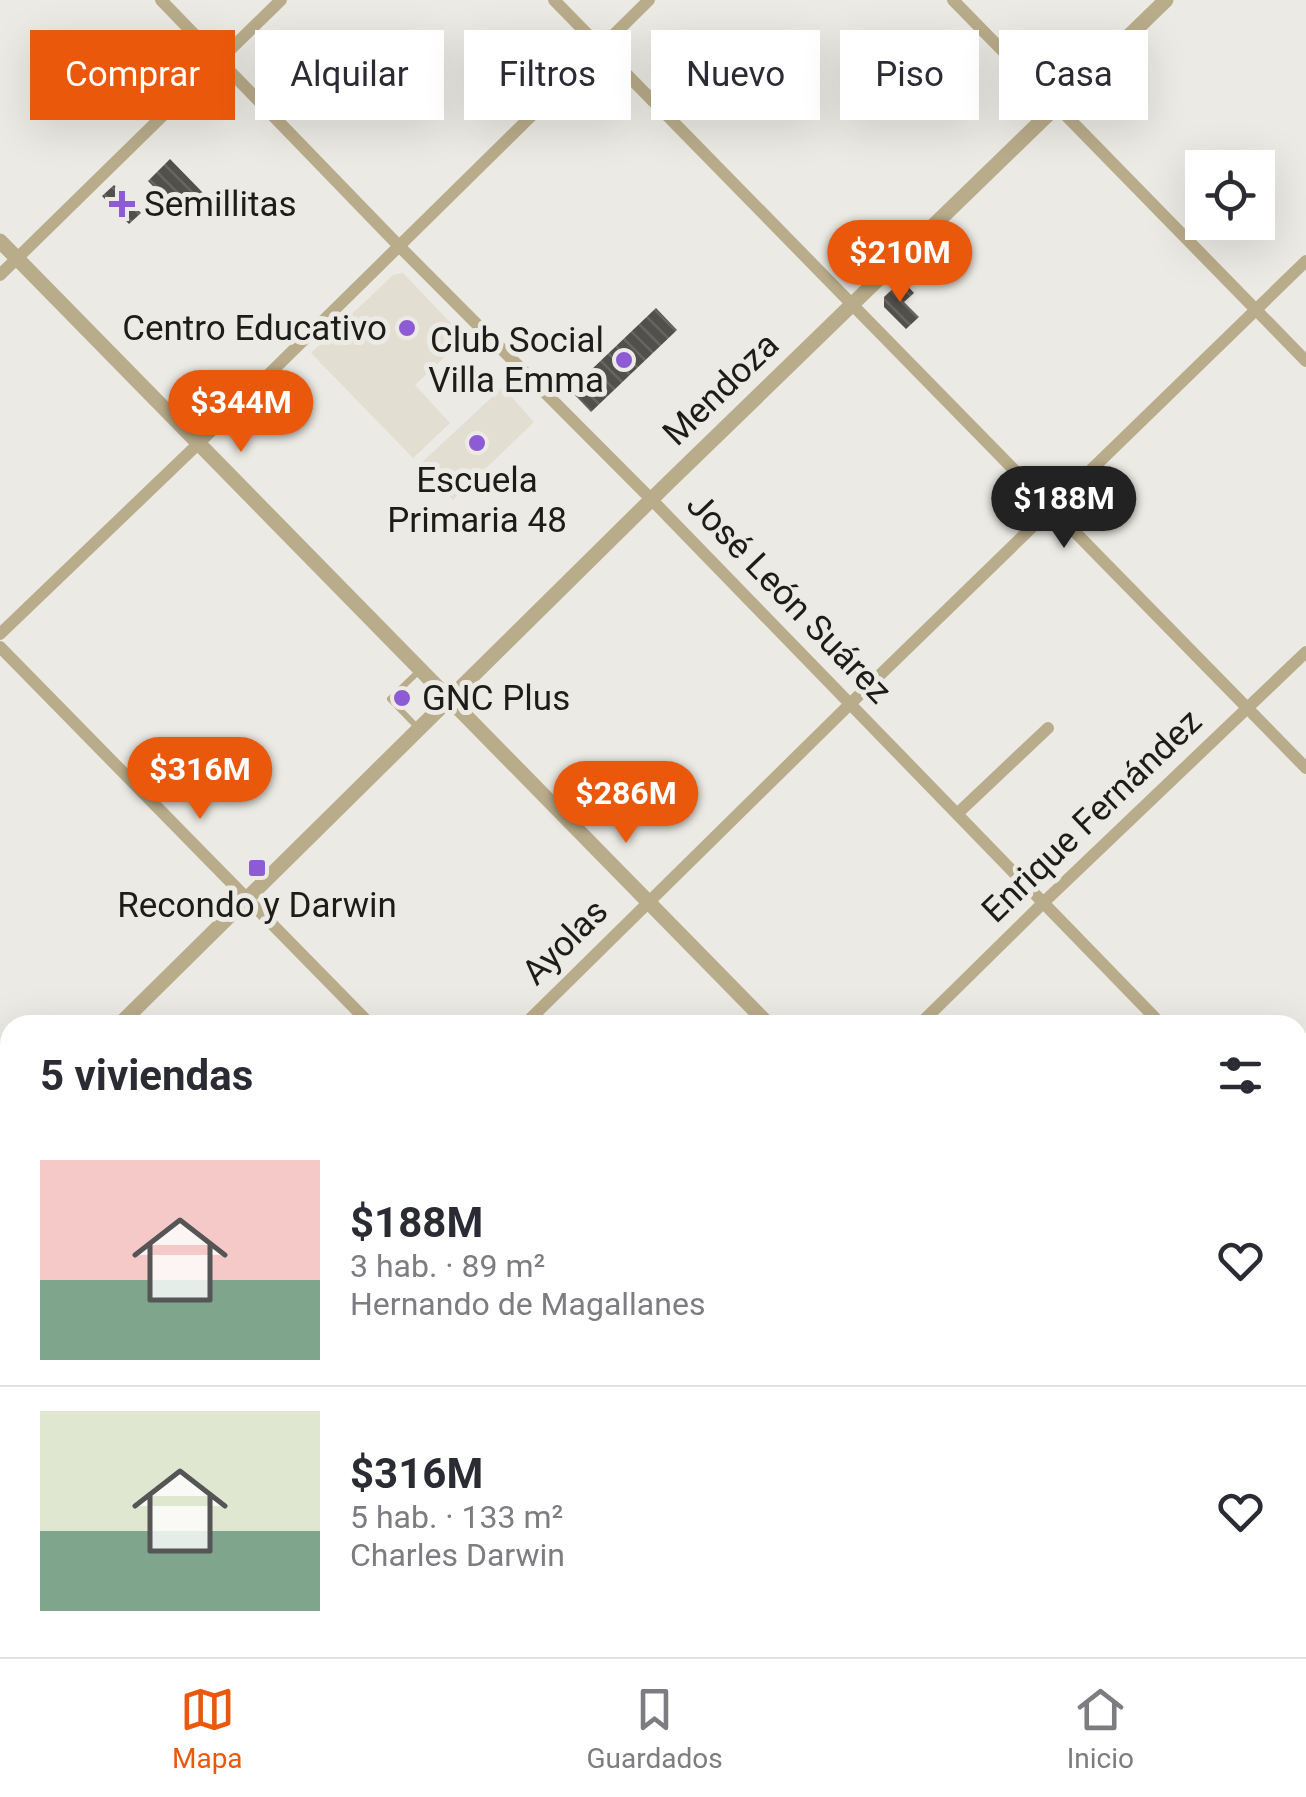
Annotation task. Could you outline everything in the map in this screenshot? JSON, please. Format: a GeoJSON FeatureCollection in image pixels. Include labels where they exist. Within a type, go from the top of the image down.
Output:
{"type":"FeatureCollection","features":[{"type":"Feature","properties":{"kind":"street","name":"José León Suárez"},"geometry":{"type":"LineString","coordinates":[[161,0],[190,30]]}},
{"type":"Feature","properties":{"kind":"street"},"geometry":{"type":"LineString","coordinates":[[235,45],[281,0]]}},
{"type":"Feature","properties":{"kind":"street"},"geometry":{"type":"LineString","coordinates":[[554,0],[583,30]]}},
{"type":"Feature","properties":{"kind":"street"},"geometry":{"type":"LineString","coordinates":[[618,30],[648,0]]}},
{"type":"Feature","properties":{"kind":"street"},"geometry":{"type":"LineString","coordinates":[[952,0],[999,47]]}},
{"type":"Feature","properties":{"kind":"street","name":"Mendoza"},"geometry":{"type":"LineString","coordinates":[[1135,30],[1166,0]]}},
{"type":"Feature","properties":{"kind":"street","name":"José León Suárez"},"geometry":{"type":"LineString","coordinates":[[235,77],[1152,1015]]}},
{"type":"Feature","properties":{"kind":"street"},"geometry":{"type":"LineString","coordinates":[[631,79],[1306,768]]}},
{"type":"Feature","properties":{"kind":"street"},"geometry":{"type":"LineString","coordinates":[[0,274],[157,120]]}},
{"type":"Feature","properties":{"kind":"street"},"geometry":{"type":"LineString","coordinates":[[0,634],[527,120]]}},
{"type":"Feature","properties":{"kind":"street","name":"Mendoza"},"geometry":{"type":"LineString","coordinates":[[129,1015],[651,499],[1043,120]]}},
{"type":"Feature","properties":{"kind":"street"},"geometry":{"type":"LineString","coordinates":[[1072,120],[1306,361]]}},
{"type":"Feature","properties":{"kind":"street"},"geometry":{"type":"LineString","coordinates":[[0,242],[758,1015]]}},
{"type":"Feature","properties":{"kind":"street","name":"Ayolas"},"geometry":{"type":"LineString","coordinates":[[534,1015],[1306,261]]}},
{"type":"Feature","properties":{"kind":"street"},"geometry":{"type":"LineString","coordinates":[[0,647],[361,1015]]}},
{"type":"Feature","properties":{"kind":"street","name":"Enrique Fernández"},"geometry":{"type":"LineString","coordinates":[[930,1015],[1306,652]]}},
{"type":"Feature","properties":{"kind":"street"},"geometry":{"type":"LineString","coordinates":[[957,814],[1048,728]]}},
{"type":"Feature","properties":{"kind":"lane"},"geometry":{"type":"LineString","coordinates":[[419,729],[390,699],[421,669]]}},
{"type":"Feature","properties":{"kind":"shaded area"},"geometry":{"type":"Polygon","coordinates":[[[403,273],[465,338],[415,385],[450,423],[413,458],[311,353],[393,275],[403,273]]]}},
{"type":"Feature","properties":{"kind":"shaded area","name":"Escuela Primaria 48"},"geometry":{"type":"Polygon","coordinates":[[[503,387],[534,422],[453,500],[419,465],[503,387]]]}},
{"type":"Feature","properties":{"kind":"building"},"geometry":{"type":"Polygon","coordinates":[[[170,159],[208,198],[186,220],[148,181],[170,159]]]}},
{"type":"Feature","properties":{"kind":"building","name":"Semillitas"},"geometry":{"type":"Polygon","coordinates":[[[114,185],[141,213],[129,224],[102,196],[114,185]]]}},
{"type":"Feature","properties":{"kind":"building"},"geometry":{"type":"Polygon","coordinates":[[[902,280],[914,293],[904,302],[919,317],[906,329],[884,307],[884,297],[902,280]]]}},
{"type":"Feature","properties":{"kind":"building","name":"Club Social Villa Emma"},"geometry":{"type":"Polygon","coordinates":[[[656,308],[677,330],[591,412],[570,390],[656,308]]]}},
{"type":"Feature","properties":{"kind":"place","name":"Semillitas"},"geometry":{"type":"Point","coordinates":[122,204]}},
{"type":"Feature","properties":{"kind":"place","name":"Centro Educativo"},"geometry":{"type":"Point","coordinates":[407,328]}},
{"type":"Feature","properties":{"kind":"place","name":"Club Social Villa Emma"},"geometry":{"type":"Point","coordinates":[624,360]}},
{"type":"Feature","properties":{"kind":"place","name":"Escuela Primaria 48"},"geometry":{"type":"Point","coordinates":[477,443]}},
{"type":"Feature","properties":{"kind":"place","name":"GNC Plus"},"geometry":{"type":"Point","coordinates":[402,698]}},
{"type":"Feature","properties":{"kind":"place","name":"Recondo y Darwin"},"geometry":{"type":"Point","coordinates":[257,868]}}]}
